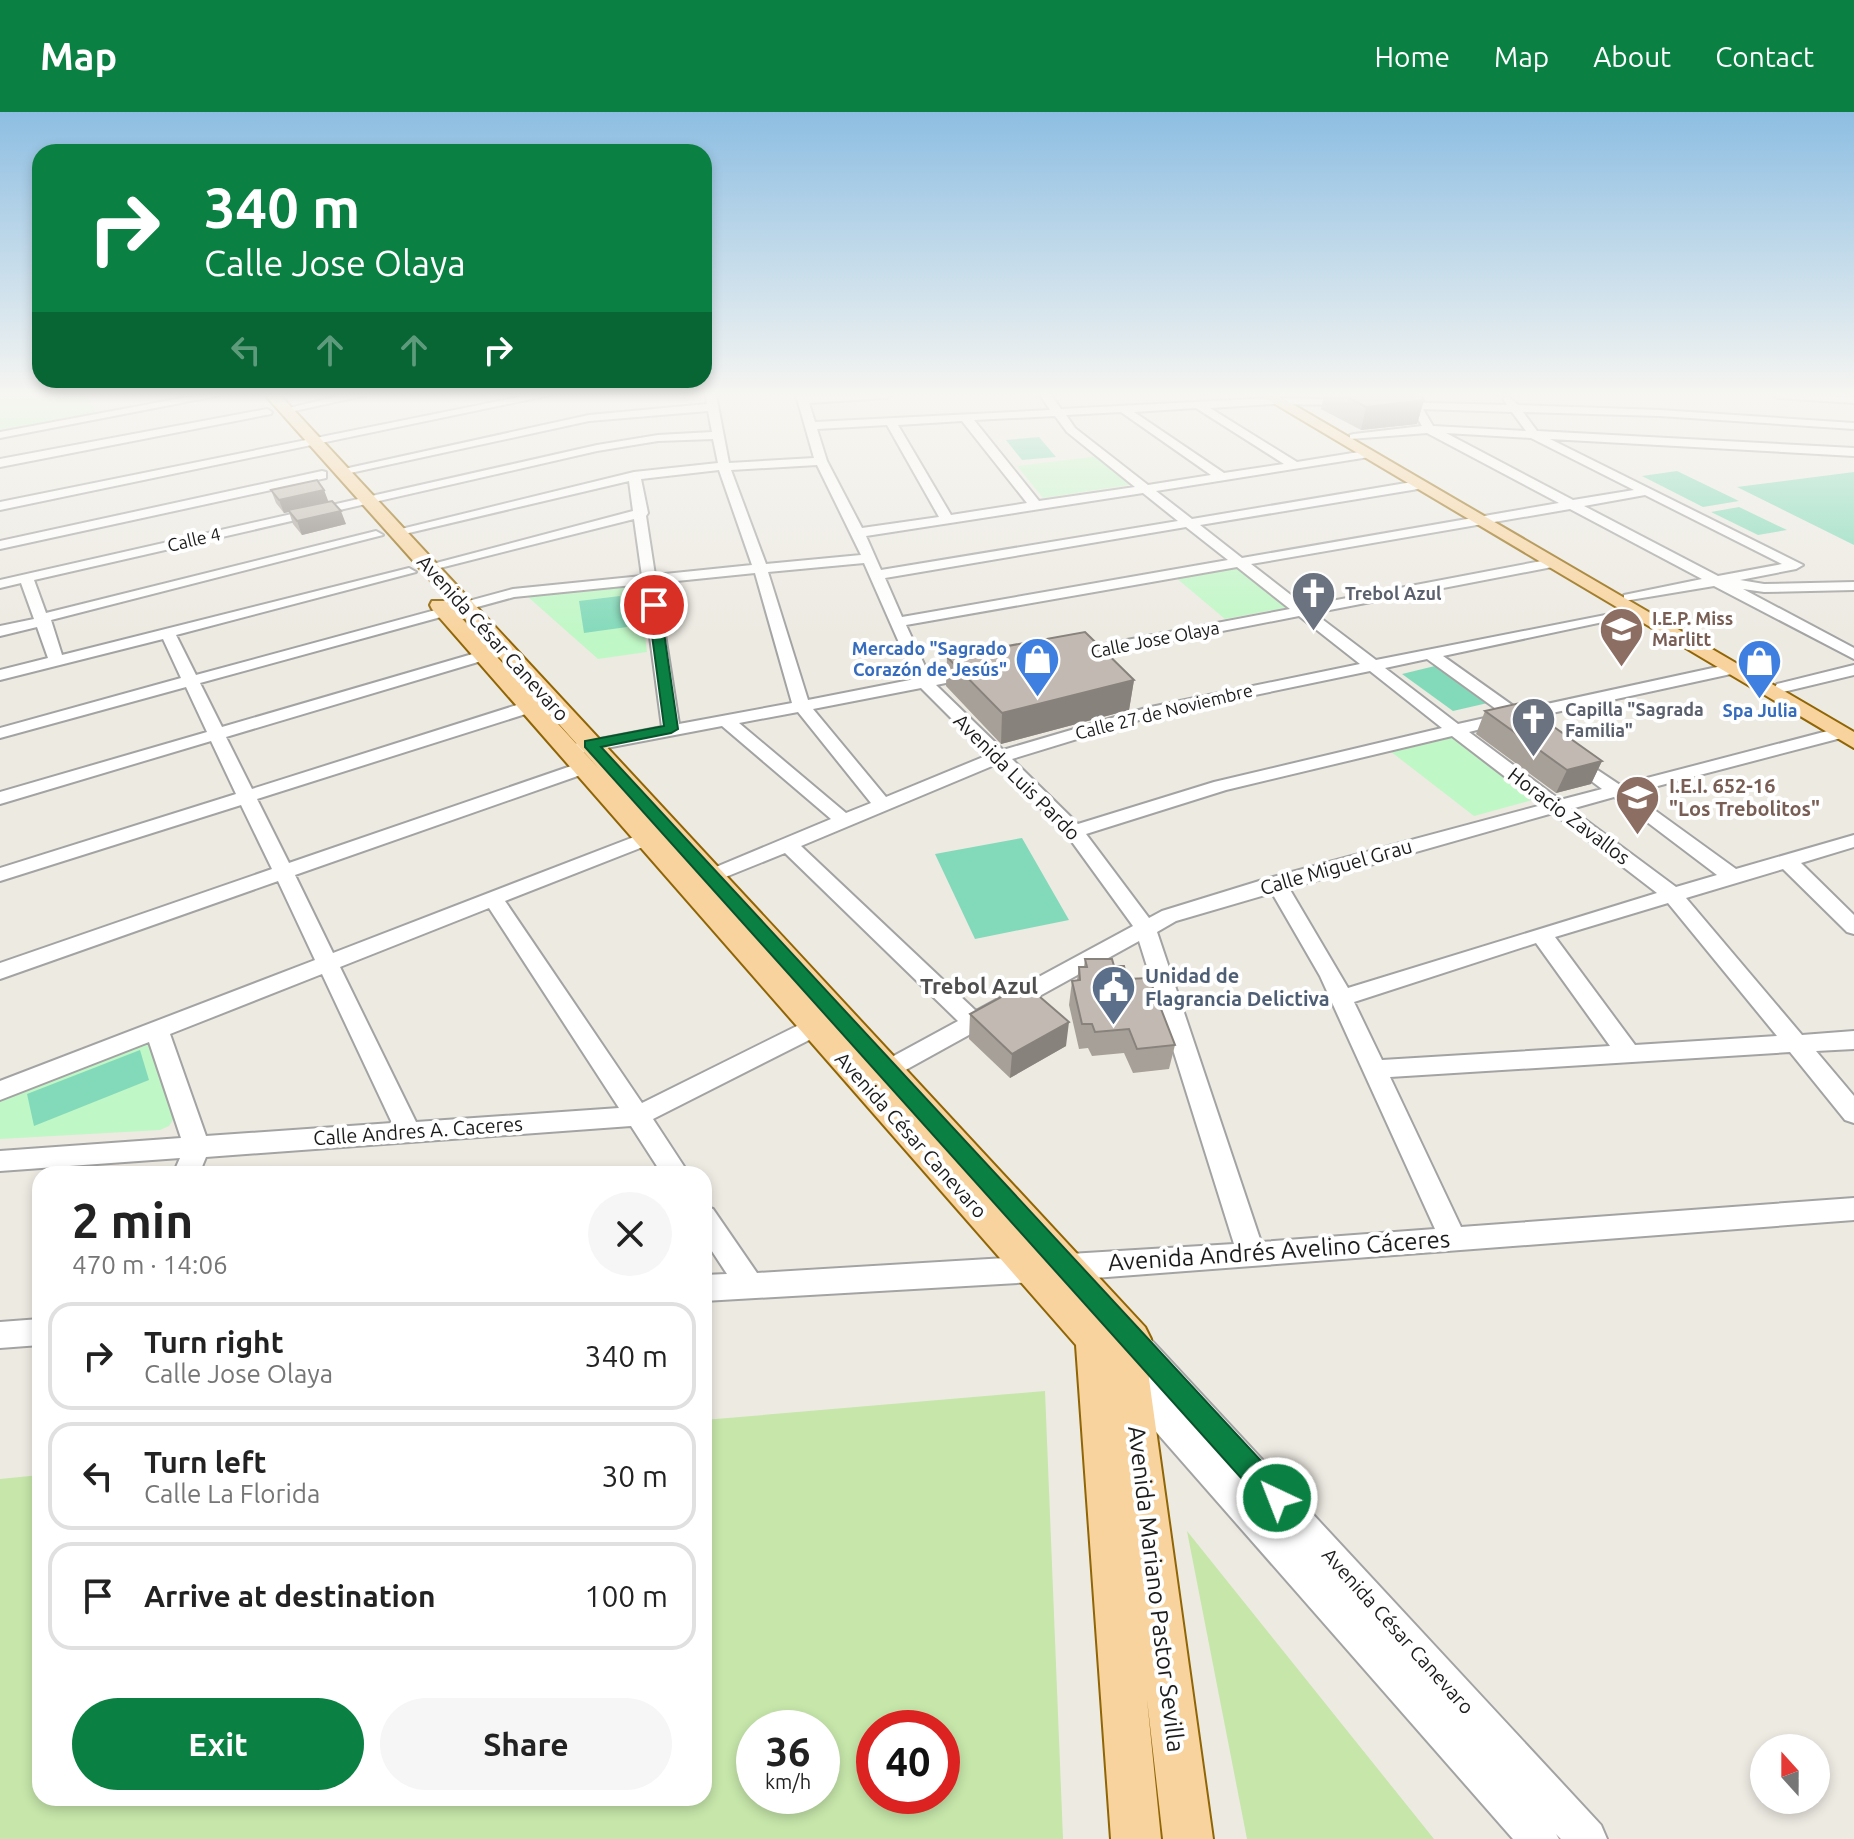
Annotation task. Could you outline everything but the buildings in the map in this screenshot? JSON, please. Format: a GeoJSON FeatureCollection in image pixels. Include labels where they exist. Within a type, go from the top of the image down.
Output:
{"type":"FeatureCollection","features":[{"type":"Feature","properties":{"kind":"main road","name":"Avenida César Canevaro"},"geometry":{"type":"LineString","coordinates":[[333,476],[454,608],[581,755],[646,839],[864,1083],[1030,1267],[1119,1353]]}},
{"type":"Feature","properties":{"kind":"main road"},"geometry":{"type":"LineString","coordinates":[[1401,476],[1485,518],[1552,563],[1783,687],[1849,734]]}},
{"type":"Feature","properties":{"kind":"main road"},"geometry":{"type":"LineString","coordinates":[[1416,476],[1632,605],[1731,669],[1849,734]]}},
{"type":"Feature","properties":{"kind":"main road","name":"Avenida César Canevaro"},"geometry":{"type":"LineString","coordinates":[[454,608],[482,656],[529,707],[711,876],[1068,1268],[1119,1353]]}},
{"type":"Feature","properties":{"kind":"main road","name":"Avenida Mariano Pastor Sevilla"},"geometry":{"type":"LineString","coordinates":[[1119,1353],[1136,1839]]}},
{"type":"Feature","properties":{"kind":"main road","name":"Avenida Mariano Pastor Sevilla"},"geometry":{"type":"LineString","coordinates":[[1119,1353],[1188,1839]]}},
{"type":"Feature","properties":{"kind":"street"},"geometry":{"type":"LineString","coordinates":[[9,476],[18,499]]}},
{"type":"Feature","properties":{"kind":"street"},"geometry":{"type":"LineString","coordinates":[[0,504],[136,476]]}},
{"type":"Feature","properties":{"kind":"street"},"geometry":{"type":"LineString","coordinates":[[0,504],[140,476]]}},
{"type":"Feature","properties":{"kind":"street"},"geometry":{"type":"LineString","coordinates":[[0,545],[319,476]]}},
{"type":"Feature","properties":{"kind":"street","name":"Calle 4"},"geometry":{"type":"LineString","coordinates":[[0,584],[476,476]]}},
{"type":"Feature","properties":{"kind":"street"},"geometry":{"type":"LineString","coordinates":[[634,476],[642,513],[671,729]]}},
{"type":"Feature","properties":{"kind":"street"},"geometry":{"type":"LineString","coordinates":[[0,631],[386,534],[638,476]]}},
{"type":"Feature","properties":{"kind":"street"},"geometry":{"type":"LineString","coordinates":[[727,476],[760,568],[801,705],[882,804]]}},
{"type":"Feature","properties":{"kind":"street","name":"Avenida Luis Pardo"},"geometry":{"type":"LineString","coordinates":[[828,476],[858,533],[924,682],[996,758],[1074,831],[1145,927],[1251,1254]]}},
{"type":"Feature","properties":{"kind":"street"},"geometry":{"type":"LineString","coordinates":[[922,476],[948,520]]}},
{"type":"Feature","properties":{"kind":"street"},"geometry":{"type":"LineString","coordinates":[[1012,476],[1036,506]]}},
{"type":"Feature","properties":{"kind":"street","name":"Horacio Zavallos"},"geometry":{"type":"LineString","coordinates":[[1129,476],[1455,730],[1673,895],[1854,1113]]}},
{"type":"Feature","properties":{"kind":"street"},"geometry":{"type":"LineString","coordinates":[[858,533],[1231,476]]}},
{"type":"Feature","properties":{"kind":"street"},"geometry":{"type":"LineString","coordinates":[[1518,476],[1854,654]]}},
{"type":"Feature","properties":{"kind":"street"},"geometry":{"type":"LineString","coordinates":[[1617,476],[1649,491]]}},
{"type":"Feature","properties":{"kind":"street"},"geometry":{"type":"LineString","coordinates":[[0,733],[513,593],[760,568],[872,566],[1190,523],[1418,485]]}},
{"type":"Feature","properties":{"kind":"street"},"geometry":{"type":"LineString","coordinates":[[897,622],[1649,491]]}},
{"type":"Feature","properties":{"kind":"street","name":"Calle 27 de Noviembre"},"geometry":{"type":"LineString","coordinates":[[711,876],[996,758],[1141,708],[1429,653],[1796,565],[1649,491]]}},
{"type":"Feature","properties":{"kind":"street"},"geometry":{"type":"LineString","coordinates":[[0,675],[642,513]]}},
{"type":"Feature","properties":{"kind":"street","name":"Calle Jose Olaya"},"geometry":{"type":"LineString","coordinates":[[1057,658],[1092,657],[1305,611],[1552,563]]}},
{"type":"Feature","properties":{"kind":"street"},"geometry":{"type":"LineString","coordinates":[[26,578],[57,661]]}},
{"type":"Feature","properties":{"kind":"street"},"geometry":{"type":"LineString","coordinates":[[1719,581],[1764,588],[1854,586]]}},
{"type":"Feature","properties":{"kind":"street"},"geometry":{"type":"LineString","coordinates":[[168,634],[409,1132]]}},
{"type":"Feature","properties":{"kind":"street"},"geometry":{"type":"LineString","coordinates":[[1429,653],[1538,732]]}},
{"type":"Feature","properties":{"kind":"street"},"geometry":{"type":"LineString","coordinates":[[0,798],[482,656]]}},
{"type":"Feature","properties":{"kind":"street"},"geometry":{"type":"LineString","coordinates":[[0,971],[284,874],[581,755],[671,729],[998,669]]}},
{"type":"Feature","properties":{"kind":"street"},"geometry":{"type":"LineString","coordinates":[[1074,831],[1220,786],[1516,715],[1731,669]]}},
{"type":"Feature","properties":{"kind":"street"},"geometry":{"type":"LineString","coordinates":[[1783,687],[1854,670]]}},
{"type":"Feature","properties":{"kind":"street"},"geometry":{"type":"LineString","coordinates":[[0,875],[529,707]]}},
{"type":"Feature","properties":{"kind":"street"},"geometry":{"type":"LineString","coordinates":[[724,719],[843,820]]}},
{"type":"Feature","properties":{"kind":"street","name":"Calle Miguel Grau"},"geometry":{"type":"LineString","coordinates":[[864,1083],[1169,916],[1276,883],[1555,806],[1849,734]]}},
{"type":"Feature","properties":{"kind":"street"},"geometry":{"type":"LineString","coordinates":[[1560,749],[1733,877]]}},
{"type":"Feature","properties":{"kind":"street"},"geometry":{"type":"LineString","coordinates":[[0,1091],[646,839]]}},
{"type":"Feature","properties":{"kind":"street"},"geometry":{"type":"LineString","coordinates":[[1341,998],[1541,934],[1854,841]]}},
{"type":"Feature","properties":{"kind":"street"},"geometry":{"type":"LineString","coordinates":[[787,844],[973,1021]]}},
{"type":"Feature","properties":{"kind":"street"},"geometry":{"type":"LineString","coordinates":[[1787,861],[1854,927]]}},
{"type":"Feature","properties":{"kind":"street"},"geometry":{"type":"LineString","coordinates":[[1276,883],[1341,998],[1452,1237]]}},
{"type":"Feature","properties":{"kind":"street"},"geometry":{"type":"LineString","coordinates":[[493,899],[671,1166]]}},
{"type":"Feature","properties":{"kind":"street"},"geometry":{"type":"LineString","coordinates":[[1541,934],[1628,1053]]}},
{"type":"Feature","properties":{"kind":"street","name":"Calle Andres A. Caceres"},"geometry":{"type":"LineString","coordinates":[[0,1161],[637,1116],[815,1027]]}},
{"type":"Feature","properties":{"kind":"street"},"geometry":{"type":"LineString","coordinates":[[157,1031],[197,1148],[189,1166]]}},
{"type":"Feature","properties":{"kind":"street"},"geometry":{"type":"LineString","coordinates":[[1376,1069],[1854,1040]]}},
{"type":"Feature","properties":{"kind":"street","name":"Avenida Andrés Avelino Cáceres"},"geometry":{"type":"LineString","coordinates":[[712,1287],[1030,1267],[1068,1268],[1854,1209]]}},
{"type":"Feature","properties":{"kind":"street"},"geometry":{"type":"LineString","coordinates":[[712,1229],[750,1285]]}},
{"type":"Feature","properties":{"kind":"street"},"geometry":{"type":"LineString","coordinates":[[0,1335],[32,1333]]}},
{"type":"Feature","properties":{"kind":"street","name":"Avenida César Canevaro"},"geometry":{"type":"LineString","coordinates":[[1119,1353],[1539,1839]]}},
{"type":"Feature","properties":{"kind":"street","name":"Avenida César Canevaro"},"geometry":{"type":"LineString","coordinates":[[1119,1353],[1587,1839]]}},
{"type":"Feature","properties":{"kind":"green space"},"geometry":{"type":"Polygon","coordinates":[[[1025,476],[1124,476],[1135,484],[1043,498],[1025,476]]]}},
{"type":"Feature","properties":{"kind":"green space"},"geometry":{"type":"Polygon","coordinates":[[[1642,476],[1686,476],[1739,501],[1703,507],[1642,476]]]}},
{"type":"Feature","properties":{"kind":"green space"},"geometry":{"type":"Polygon","coordinates":[[[1826,476],[1854,476],[1854,545],[1737,487],[1826,476]]]}},
{"type":"Feature","properties":{"kind":"green space"},"geometry":{"type":"Polygon","coordinates":[[[1739,507],[1787,530],[1758,535],[1711,512],[1739,507]]]}},
{"type":"Feature","properties":{"kind":"green space"},"geometry":{"type":"Polygon","coordinates":[[[1237,566],[1290,607],[1225,619],[1175,577],[1237,566]]]}},
{"type":"Feature","properties":{"kind":"green space"},"geometry":{"type":"Polygon","coordinates":[[[639,584],[647,652],[598,659],[527,596],[639,584]]]}},
{"type":"Feature","properties":{"kind":"green space"},"geometry":{"type":"Polygon","coordinates":[[[620,596],[627,627],[584,633],[579,601],[620,596]]]}},
{"type":"Feature","properties":{"kind":"green space"},"geometry":{"type":"Polygon","coordinates":[[[1439,665],[1492,702],[1453,711],[1402,674],[1439,665]]]}},
{"type":"Feature","properties":{"kind":"green space"},"geometry":{"type":"Polygon","coordinates":[[[1456,736],[1540,798],[1474,816],[1390,751],[1456,736]]]}},
{"type":"Feature","properties":{"kind":"green space"},"geometry":{"type":"Polygon","coordinates":[[[1022,838],[1069,920],[975,939],[935,854],[1022,838]]]}},
{"type":"Feature","properties":{"kind":"green space"},"geometry":{"type":"Polygon","coordinates":[[[143,1043],[153,1045],[174,1118],[169,1126],[160,1130],[0,1139],[0,1098],[143,1043]]]}},
{"type":"Feature","properties":{"kind":"green space"},"geometry":{"type":"Polygon","coordinates":[[[140,1050],[149,1080],[34,1126],[27,1094],[140,1050]]]}},
{"type":"Feature","properties":{"kind":"green space"},"geometry":{"type":"Polygon","coordinates":[[[1045,1391],[1063,1839],[0,1839],[0,1479],[32,1476],[32,1806],[712,1806],[712,1419],[1045,1391]]]}},
{"type":"Feature","properties":{"kind":"green space"},"geometry":{"type":"Polygon","coordinates":[[[1187,1531],[1434,1839],[1247,1839],[1187,1531]]]}},
{"type":"Feature","properties":{"kind":"place","name":"Trebol Azul"},"geometry":{"type":"Point","coordinates":[1314,633]}},
{"type":"Feature","properties":{"kind":"place","name":"I.E.P. Miss Marlitt"},"geometry":{"type":"Point","coordinates":[1621,668]}},
{"type":"Feature","properties":{"kind":"place","name":"Mercado \"Sagrado Corazón de Jesús\""},"geometry":{"type":"Point","coordinates":[1038,698]}},
{"type":"Feature","properties":{"kind":"place","name":"Spa Julia"},"geometry":{"type":"Point","coordinates":[1760,700]}},
{"type":"Feature","properties":{"kind":"place","name":"Capilla \"Sagrada Familia\""},"geometry":{"type":"Point","coordinates":[1534,759]}},
{"type":"Feature","properties":{"kind":"place","name":"I.E.I. 652-16 \"Los Trebolitos\""},"geometry":{"type":"Point","coordinates":[1638,837]}},
{"type":"Feature","properties":{"kind":"place","name":"Unidad de Flagrancia Delictiva"},"geometry":{"type":"Point","coordinates":[1114,1026]}},
{"type":"Feature","properties":{"kind":"district","name":"Trebol Azul"},"geometry":{"type":"Point","coordinates":[979,986]}},
{"type":"Feature","properties":{"kind":"route"},"geometry":{"type":"LineString","coordinates":[[654,605],[671,729],[590,744],[1277,1498]]}}]}
